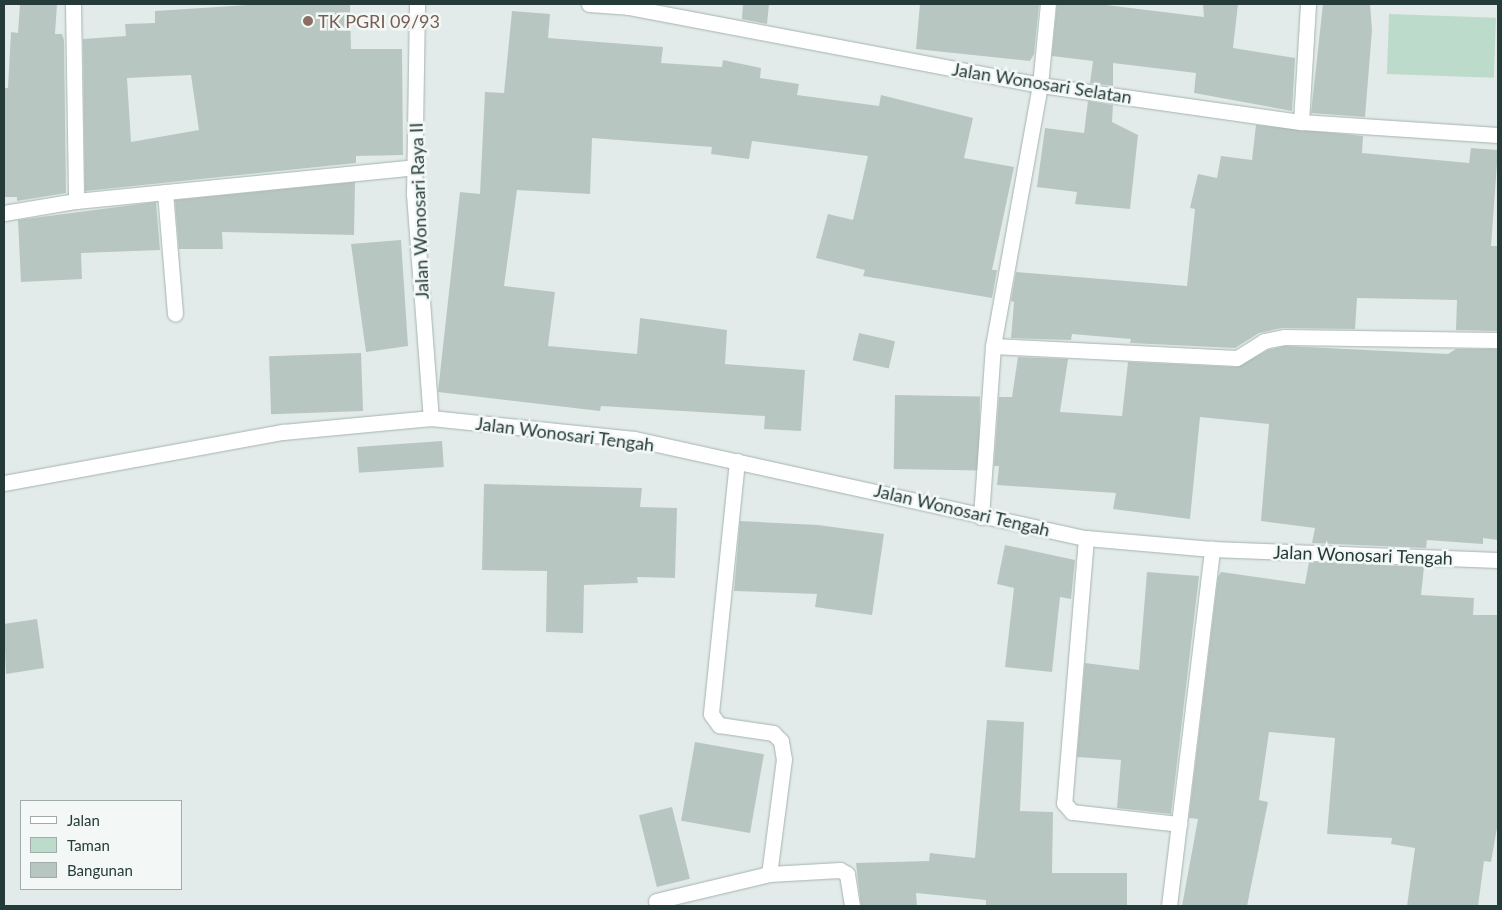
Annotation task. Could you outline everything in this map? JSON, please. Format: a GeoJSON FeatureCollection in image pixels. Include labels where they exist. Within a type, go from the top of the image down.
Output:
{"type":"FeatureCollection","features":[{"type":"Feature","properties":{"kind":"street"},"geometry":{"type":"LineString","coordinates":[[72,4],[76,201]]}},
{"type":"Feature","properties":{"kind":"street","name":"Jalan Wonosari Raya II"},"geometry":{"type":"LineString","coordinates":[[417,4],[414,167],[431,418]]}},
{"type":"Feature","properties":{"kind":"street","name":"Jalan Wonosari Selatan"},"geometry":{"type":"LineString","coordinates":[[589,4],[628,7],[1040,85],[1301,122],[1498,135]]}},
{"type":"Feature","properties":{"kind":"street"},"geometry":{"type":"LineString","coordinates":[[981,517],[993,346],[1040,85],[1048,4]]}},
{"type":"Feature","properties":{"kind":"street"},"geometry":{"type":"LineString","coordinates":[[1301,122],[1308,4]]}},
{"type":"Feature","properties":{"kind":"street"},"geometry":{"type":"LineString","coordinates":[[4,213],[76,201],[414,167]]}},
{"type":"Feature","properties":{"kind":"street"},"geometry":{"type":"LineString","coordinates":[[165,192],[175,314]]}},
{"type":"Feature","properties":{"kind":"street"},"geometry":{"type":"LineString","coordinates":[[993,346],[1237,358],[1264,341],[1284,337],[1498,340]]}},
{"type":"Feature","properties":{"kind":"street","name":"Jalan Wonosari Tengah"},"geometry":{"type":"LineString","coordinates":[[4,483],[283,432],[431,418],[634,439],[926,500],[981,517],[1086,538],[1212,549],[1498,560]]}},
{"type":"Feature","properties":{"kind":"street"},"geometry":{"type":"LineString","coordinates":[[737,461],[711,714],[718,725],[773,733],[781,741],[784,759],[769,874]]}},
{"type":"Feature","properties":{"kind":"street"},"geometry":{"type":"LineString","coordinates":[[1086,538],[1064,803],[1072,812],[1179,824]]}},
{"type":"Feature","properties":{"kind":"street"},"geometry":{"type":"LineString","coordinates":[[1169,906],[1212,549]]}},
{"type":"Feature","properties":{"kind":"street"},"geometry":{"type":"LineString","coordinates":[[656,901],[769,874],[840,870],[847,874],[852,906]]}},
{"type":"Feature","properties":{"kind":"green space"},"geometry":{"type":"Polygon","coordinates":[[[1389,14],[1496,18],[1494,78],[1387,74],[1389,14]]]}},
{"type":"Feature","properties":{"kind":"building"},"geometry":{"type":"Polygon","coordinates":[[[20,4],[57,4],[55,34],[62,34],[64,40],[66,193],[17,201],[17,197],[4,197],[4,88],[8,88],[11,32],[18,33],[20,4]]]}},
{"type":"Feature","properties":{"kind":"building"},"geometry":{"type":"Polygon","coordinates":[[[265,4],[350,4],[351,49],[402,49],[403,155],[356,156],[356,163],[85,191],[83,39],[126,36],[125,24],[155,23],[155,11],[265,4]],[[191,75],[127,78],[131,142],[199,130],[191,75]]]}},
{"type":"Feature","properties":{"kind":"building"},"geometry":{"type":"Polygon","coordinates":[[[743,4],[769,4],[767,24],[742,19],[743,4]]]}},
{"type":"Feature","properties":{"kind":"building"},"geometry":{"type":"Polygon","coordinates":[[[920,4],[1039,4],[1034,54],[1030,61],[916,49],[920,4]]]}},
{"type":"Feature","properties":{"kind":"building"},"geometry":{"type":"Polygon","coordinates":[[[1057,4],[1098,4],[1204,17],[1203,4],[1238,4],[1233,48],[1295,58],[1292,111],[1194,93],[1196,73],[1113,63],[1113,86],[1090,83],[1093,61],[1052,56],[1057,4]]]}},
{"type":"Feature","properties":{"kind":"building"},"geometry":{"type":"Polygon","coordinates":[[[1323,4],[1370,4],[1372,30],[1365,117],[1311,113],[1323,4]]]}},
{"type":"Feature","properties":{"kind":"building"},"geometry":{"type":"Polygon","coordinates":[[[512,11],[550,14],[548,38],[663,47],[661,63],[722,67],[723,60],[761,68],[760,78],[799,84],[797,95],[879,106],[881,95],[973,118],[964,158],[1014,167],[992,270],[997,270],[992,298],[863,276],[865,270],[816,258],[828,214],[853,220],[868,156],[752,141],[749,159],[711,154],[712,147],[592,138],[590,194],[517,190],[504,286],[555,292],[548,346],[637,354],[640,318],[727,330],[725,364],[805,370],[801,431],[764,429],[765,416],[601,406],[600,411],[438,392],[460,192],[480,194],[485,92],[504,93],[512,11]]]}},
{"type":"Feature","properties":{"kind":"building"},"geometry":{"type":"Polygon","coordinates":[[[1088,101],[1113,105],[1112,122],[1138,135],[1130,209],[1075,204],[1077,192],[1037,187],[1045,128],[1084,133],[1088,101]]]}},
{"type":"Feature","properties":{"kind":"building"},"geometry":{"type":"Polygon","coordinates":[[[1256,125],[1363,136],[1362,153],[1469,163],[1471,148],[1498,150],[1491,246],[1498,246],[1498,331],[1456,330],[1457,300],[1357,298],[1355,329],[1282,328],[1259,333],[1235,348],[1130,343],[1131,339],[1072,334],[1071,340],[1011,338],[1014,302],[1011,301],[1016,272],[1187,286],[1195,209],[1190,208],[1198,174],[1217,178],[1221,156],[1252,160],[1256,125]]]}},
{"type":"Feature","properties":{"kind":"building"},"geometry":{"type":"Polygon","coordinates":[[[355,182],[354,235],[222,232],[223,249],[179,249],[175,200],[355,182]]]}},
{"type":"Feature","properties":{"kind":"building"},"geometry":{"type":"Polygon","coordinates":[[[156,202],[160,250],[81,253],[82,279],[21,282],[18,220],[156,202]]]}},
{"type":"Feature","properties":{"kind":"building"},"geometry":{"type":"Polygon","coordinates":[[[401,240],[408,346],[366,352],[351,244],[401,240]]]}},
{"type":"Feature","properties":{"kind":"building"},"geometry":{"type":"Polygon","coordinates":[[[859,333],[895,341],[889,369],[853,360],[859,333]]]}},
{"type":"Feature","properties":{"kind":"building"},"geometry":{"type":"Polygon","coordinates":[[[1285,346],[1448,354],[1456,349],[1498,349],[1498,540],[1483,538],[1483,544],[1427,540],[1426,548],[1312,543],[1315,528],[1261,521],[1269,424],[1200,417],[1190,519],[1113,509],[1116,493],[997,485],[999,466],[994,466],[999,397],[1012,397],[1018,357],[1068,359],[1060,412],[1122,416],[1128,362],[1237,367],[1268,350],[1285,346]]]}},
{"type":"Feature","properties":{"kind":"building"},"geometry":{"type":"Polygon","coordinates":[[[361,353],[363,411],[271,414],[269,356],[361,353]]]}},
{"type":"Feature","properties":{"kind":"building"},"geometry":{"type":"Polygon","coordinates":[[[895,395],[980,396],[979,470],[894,469],[895,395]]]}},
{"type":"Feature","properties":{"kind":"building"},"geometry":{"type":"Polygon","coordinates":[[[442,441],[444,467],[359,473],[357,447],[442,441]]]}},
{"type":"Feature","properties":{"kind":"building"},"geometry":{"type":"Polygon","coordinates":[[[484,484],[642,488],[640,507],[677,508],[675,578],[637,577],[638,583],[584,585],[583,633],[546,632],[547,571],[482,570],[484,484]]]}},
{"type":"Feature","properties":{"kind":"building"},"geometry":{"type":"Polygon","coordinates":[[[740,521],[818,525],[884,534],[872,615],[815,607],[817,594],[734,591],[740,521]]]}},
{"type":"Feature","properties":{"kind":"building"},"geometry":{"type":"Polygon","coordinates":[[[1005,545],[1075,560],[1071,599],[1060,597],[1052,672],[1005,667],[1014,588],[997,584],[1005,545]]]}},
{"type":"Feature","properties":{"kind":"building"},"geometry":{"type":"Polygon","coordinates":[[[1309,562],[1424,567],[1421,595],[1474,598],[1473,615],[1498,615],[1498,822],[1491,862],[1484,861],[1478,906],[1407,906],[1415,848],[1391,844],[1392,838],[1327,834],[1335,738],[1269,732],[1259,800],[1268,802],[1247,906],[1182,906],[1198,819],[1189,818],[1218,577],[1221,572],[1305,584],[1309,562]]]}},
{"type":"Feature","properties":{"kind":"building"},"geometry":{"type":"Polygon","coordinates":[[[1147,572],[1199,576],[1171,814],[1117,808],[1121,760],[1077,757],[1085,663],[1139,670],[1147,572]]]}},
{"type":"Feature","properties":{"kind":"building"},"geometry":{"type":"Polygon","coordinates":[[[37,619],[44,668],[6,674],[4,624],[37,619]]]}},
{"type":"Feature","properties":{"kind":"building"},"geometry":{"type":"Polygon","coordinates":[[[987,720],[1024,722],[1020,811],[1053,812],[1052,873],[1127,873],[1127,906],[986,906],[986,900],[916,893],[917,906],[861,906],[856,863],[929,861],[930,853],[975,858],[987,720]]]}},
{"type":"Feature","properties":{"kind":"building"},"geometry":{"type":"Polygon","coordinates":[[[695,742],[764,754],[750,833],[681,821],[695,742]]]}},
{"type":"Feature","properties":{"kind":"building"},"geometry":{"type":"Polygon","coordinates":[[[672,807],[690,879],[657,887],[639,815],[672,807]]]}},
{"type":"Feature","properties":{"kind":"place","name":"TK PGRI 09/93"},"geometry":{"type":"Point","coordinates":[308,21]}}]}
